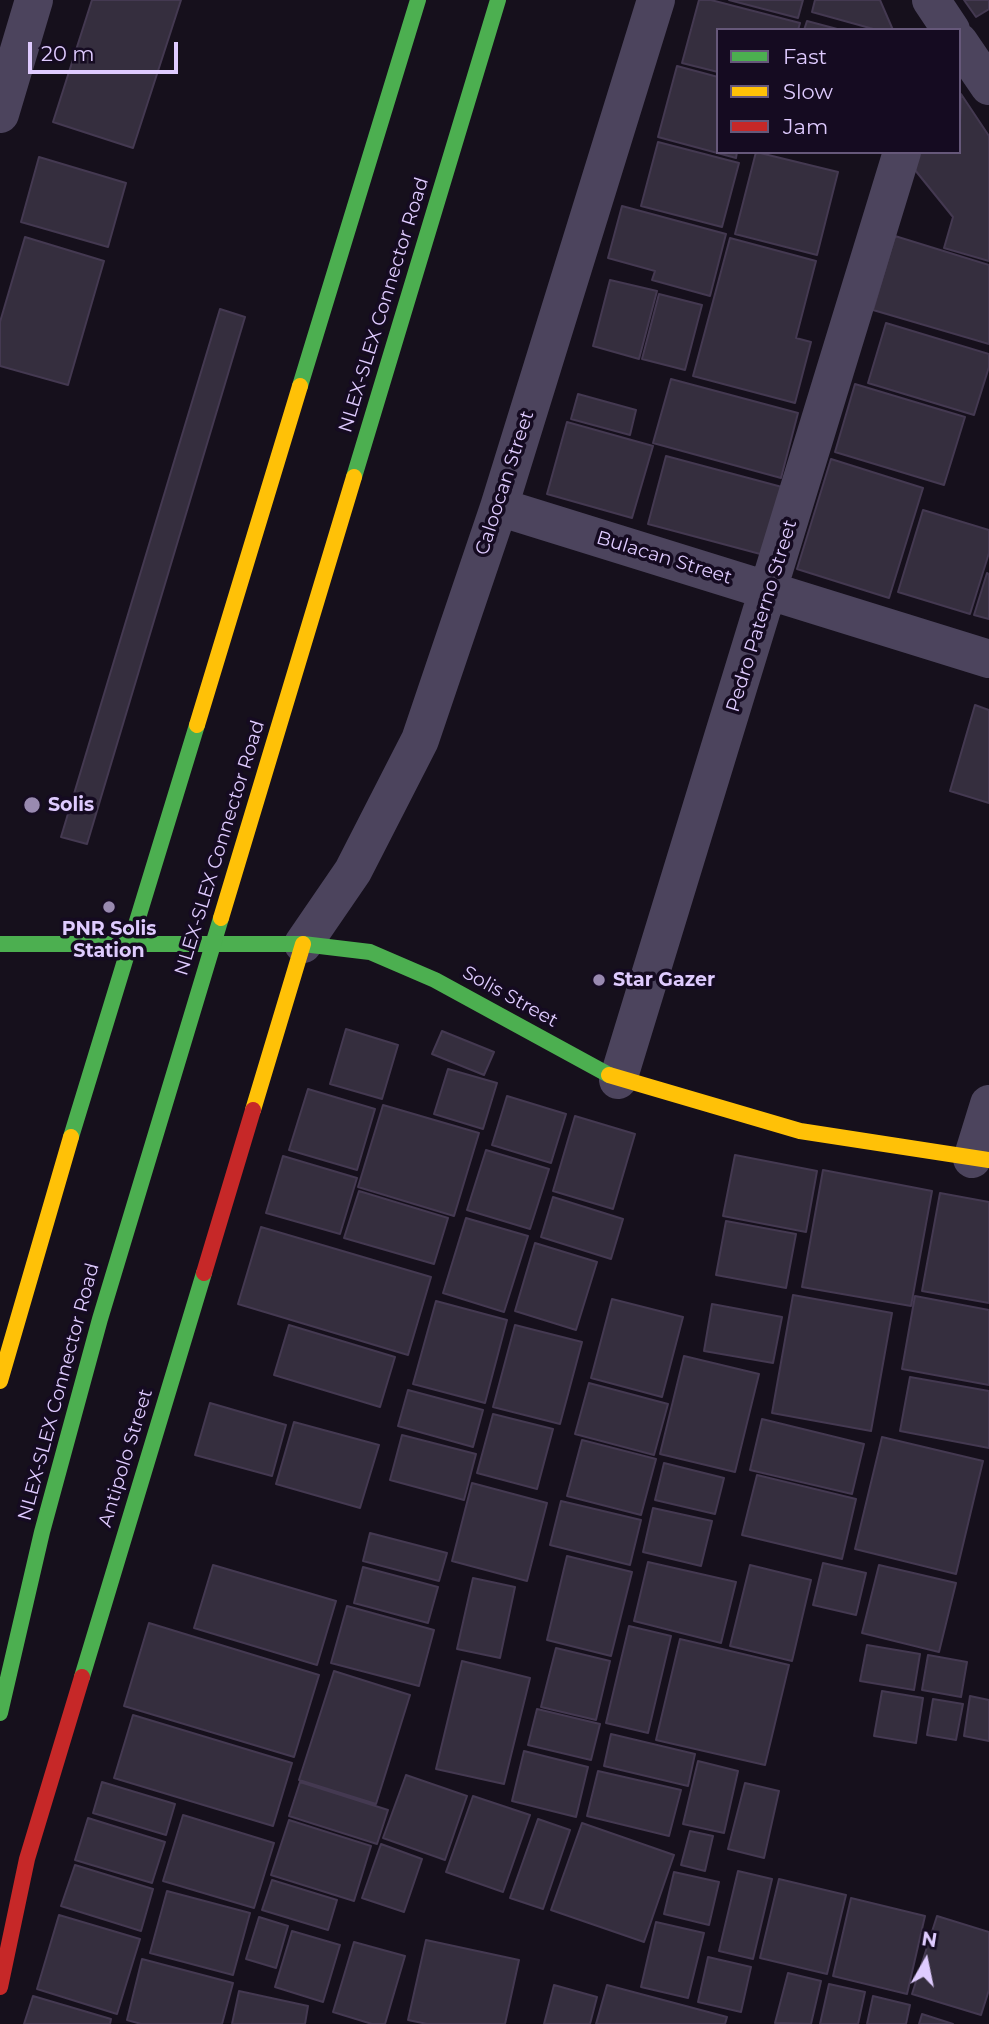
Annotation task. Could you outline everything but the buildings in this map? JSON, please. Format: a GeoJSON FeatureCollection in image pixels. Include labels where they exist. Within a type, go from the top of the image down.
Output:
{"type":"FeatureCollection","features":[{"type":"Feature","properties":{"kind":"main road"},"geometry":{"type":"LineString","coordinates":[[0,1381],[22,1298],[418,0]]}},
{"type":"Feature","properties":{"kind":"main road","name":"NLEX-SLEX Connector Road"},"geometry":{"type":"LineString","coordinates":[[0,1713],[42,1532],[100,1319],[498,0]]}},
{"type":"Feature","properties":{"kind":"main road","name":"Solis Street"},"geometry":{"type":"LineString","coordinates":[[0,944],[303,944],[370,952],[424,975],[618,1080],[800,1131],[981,1159]]}},
{"type":"Feature","properties":{"kind":"main road","name":"Antipolo Street"},"geometry":{"type":"LineString","coordinates":[[0,1987],[27,1859],[303,944]]}},
{"type":"Feature","properties":{"kind":"street"},"geometry":{"type":"LineString","coordinates":[[0,114],[34,0]]}},
{"type":"Feature","properties":{"kind":"street","name":"Caloocan Street"},"geometry":{"type":"LineString","coordinates":[[303,944],[353,871],[420,740],[499,507],[656,0]]}},
{"type":"Feature","properties":{"kind":"street"},"geometry":{"type":"LineString","coordinates":[[961,47],[989,86]]}},
{"type":"Feature","properties":{"kind":"street","name":"Pedro Paterno Street"},"geometry":{"type":"LineString","coordinates":[[618,1080],[901,154]]}},
{"type":"Feature","properties":{"kind":"street","name":"Bulacan Street"},"geometry":{"type":"LineString","coordinates":[[499,507],[989,659]]}},
{"type":"Feature","properties":{"kind":"street"},"geometry":{"type":"LineString","coordinates":[[981,1159],[989,1104]]}},
{"type":"Feature","properties":{"kind":"traffic: fast"},"geometry":{"type":"LineString","coordinates":[[300,386],[418,0]]}},
{"type":"Feature","properties":{"kind":"traffic: fast"},"geometry":{"type":"LineString","coordinates":[[354,477],[498,0]]}},
{"type":"Feature","properties":{"kind":"traffic: fast"},"geometry":{"type":"LineString","coordinates":[[71,1137],[197,725]]}},
{"type":"Feature","properties":{"kind":"traffic: fast"},"geometry":{"type":"LineString","coordinates":[[0,1713],[42,1532],[100,1319],[221,918]]}},
{"type":"Feature","properties":{"kind":"traffic: fast"},"geometry":{"type":"LineString","coordinates":[[0,944],[303,944],[370,952],[435,980],[609,1075]]}},
{"type":"Feature","properties":{"kind":"traffic: fast"},"geometry":{"type":"LineString","coordinates":[[82,1677],[204,1273]]}},
{"type":"Feature","properties":{"kind":"traffic: slow"},"geometry":{"type":"LineString","coordinates":[[197,725],[300,386]]}},
{"type":"Feature","properties":{"kind":"traffic: slow"},"geometry":{"type":"LineString","coordinates":[[221,918],[354,477]]}},
{"type":"Feature","properties":{"kind":"traffic: slow"},"geometry":{"type":"LineString","coordinates":[[253,1110],[303,944]]}},
{"type":"Feature","properties":{"kind":"traffic: slow"},"geometry":{"type":"LineString","coordinates":[[609,1075],[800,1131],[989,1160]]}},
{"type":"Feature","properties":{"kind":"traffic: slow"},"geometry":{"type":"LineString","coordinates":[[0,1381],[71,1137]]}},
{"type":"Feature","properties":{"kind":"traffic: jam"},"geometry":{"type":"LineString","coordinates":[[204,1273],[253,1110]]}},
{"type":"Feature","properties":{"kind":"traffic: jam"},"geometry":{"type":"LineString","coordinates":[[0,1987],[27,1859],[82,1677]]}},
{"type":"Feature","properties":{"kind":"place","name":"Solis"},"geometry":{"type":"Point","coordinates":[32,805]}},
{"type":"Feature","properties":{"kind":"place","name":"PNR Solis Station"},"geometry":{"type":"Point","coordinates":[109,907]}},
{"type":"Feature","properties":{"kind":"place","name":"Star Gazer"},"geometry":{"type":"Point","coordinates":[599,980]}}]}
